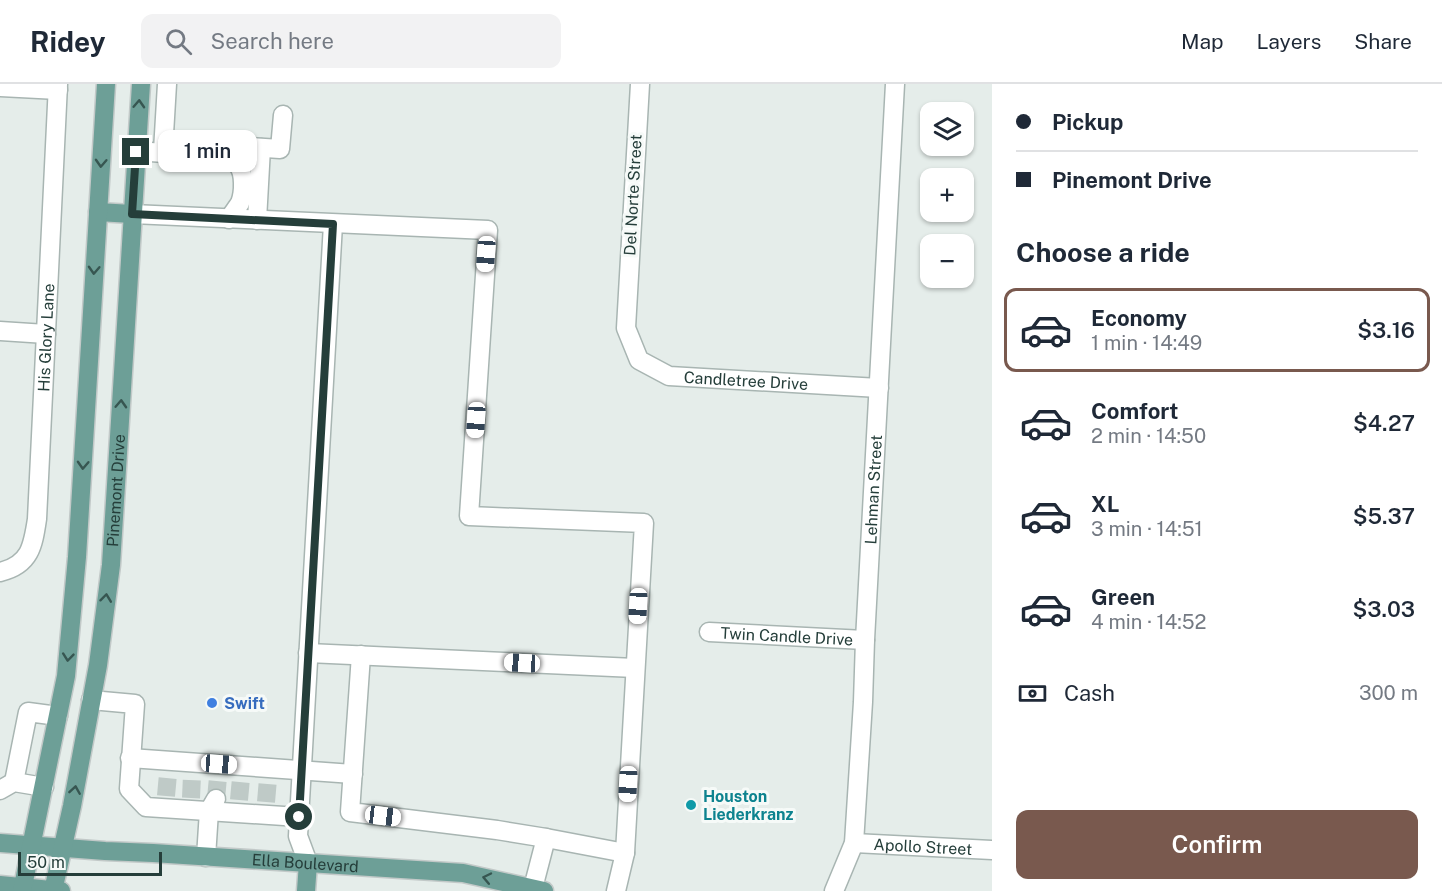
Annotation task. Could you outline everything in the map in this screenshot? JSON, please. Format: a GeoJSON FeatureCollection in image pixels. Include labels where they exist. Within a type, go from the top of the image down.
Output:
{"type":"FeatureCollection","features":[{"type":"Feature","properties":{"kind":"main road","name":"Pinemont Drive"},"geometry":{"type":"LineString","coordinates":[[22,889],[66,676],[77,557],[106,84]]}},
{"type":"Feature","properties":{"kind":"main road","name":"Pinemont Drive"},"geometry":{"type":"LineString","coordinates":[[53,891],[98,665],[111,565],[141,84]]}},
{"type":"Feature","properties":{"kind":"main road"},"geometry":{"type":"LineString","coordinates":[[98,212],[132,214]]}},
{"type":"Feature","properties":{"kind":"main road","name":"Ella Boulevard"},"geometry":{"type":"LineString","coordinates":[[0,843],[463,873],[537,890]]}},
{"type":"Feature","properties":{"kind":"main road"},"geometry":{"type":"LineString","coordinates":[[306,891],[308,863]]}},
{"type":"Feature","properties":{"kind":"main road"},"geometry":{"type":"LineString","coordinates":[[0,885],[22,889],[61,891]]}},
{"type":"Feature","properties":{"kind":"street"},"geometry":{"type":"LineString","coordinates":[[163,148],[167,84]]}},
{"type":"Feature","properties":{"kind":"street","name":"Del Norte Street"},"geometry":{"type":"LineString","coordinates":[[627,306],[640,84]]}},
{"type":"Feature","properties":{"kind":"street","name":"Lehman Street"},"geometry":{"type":"LineString","coordinates":[[834,891],[854,843],[896,84]]}},
{"type":"Feature","properties":{"kind":"street"},"geometry":{"type":"LineString","coordinates":[[0,87],[58,87]]}},
{"type":"Feature","properties":{"kind":"street","name":"His Glory Lane"},"geometry":{"type":"LineString","coordinates":[[0,572],[17,565],[28,556],[34,540],[37,519],[58,87]]}},
{"type":"Feature","properties":{"kind":"street"},"geometry":{"type":"LineString","coordinates":[[136,152],[163,148],[280,149],[283,115]]}},
{"type":"Feature","properties":{"kind":"street"},"geometry":{"type":"LineString","coordinates":[[163,148],[218,157],[238,165],[242,175],[243,189],[240,203],[229,219]]}},
{"type":"Feature","properties":{"kind":"street"},"geometry":{"type":"LineString","coordinates":[[257,220],[261,148]]}},
{"type":"Feature","properties":{"kind":"street"},"geometry":{"type":"LineString","coordinates":[[132,214],[488,230],[470,516],[644,523],[625,853],[616,891]]}},
{"type":"Feature","properties":{"kind":"street"},"geometry":{"type":"LineString","coordinates":[[308,863],[298,836],[333,224]]}},
{"type":"Feature","properties":{"kind":"street","name":"Candletree Drive"},"geometry":{"type":"LineString","coordinates":[[627,306],[626,328],[639,360],[669,376],[879,388]]}},
{"type":"Feature","properties":{"kind":"street"},"geometry":{"type":"LineString","coordinates":[[0,331],[46,334]]}},
{"type":"Feature","properties":{"kind":"street","name":"Twin Candle Drive"},"geometry":{"type":"LineString","coordinates":[[709,632],[865,640]]}},
{"type":"Feature","properties":{"kind":"street"},"geometry":{"type":"LineString","coordinates":[[308,653],[635,668]]}},
{"type":"Feature","properties":{"kind":"street"},"geometry":{"type":"LineString","coordinates":[[361,655],[350,812],[448,823],[625,853]]}},
{"type":"Feature","properties":{"kind":"street"},"geometry":{"type":"LineString","coordinates":[[91,700],[135,704],[129,789],[146,807],[166,802],[266,808],[299,817]]}},
{"type":"Feature","properties":{"kind":"street"},"geometry":{"type":"LineString","coordinates":[[44,787],[7,786],[28,712],[58,716]]}},
{"type":"Feature","properties":{"kind":"street"},"geometry":{"type":"LineString","coordinates":[[130,758],[168,767],[193,769],[268,773],[301,770],[353,774]]}},
{"type":"Feature","properties":{"kind":"street"},"geometry":{"type":"LineString","coordinates":[[206,856],[213,805]]}},
{"type":"Feature","properties":{"kind":"street"},"geometry":{"type":"LineString","coordinates":[[537,890],[546,838]]}},
{"type":"Feature","properties":{"kind":"street","name":"Apollo Street"},"geometry":{"type":"LineString","coordinates":[[854,843],[992,850]]}},
{"type":"Feature","properties":{"kind":"tunnel"},"geometry":{"type":"LineString","coordinates":[[166,796],[168,774]]}},
{"type":"Feature","properties":{"kind":"tunnel"},"geometry":{"type":"LineString","coordinates":[[191,798],[192,775]]}},
{"type":"Feature","properties":{"kind":"tunnel"},"geometry":{"type":"LineString","coordinates":[[216,799],[218,777]]}},
{"type":"Feature","properties":{"kind":"tunnel"},"geometry":{"type":"LineString","coordinates":[[239,800],[241,778]]}},
{"type":"Feature","properties":{"kind":"tunnel"},"geometry":{"type":"LineString","coordinates":[[266,802],[268,779]]}},
{"type":"Feature","properties":{"kind":"place","name":"Swift"},"geometry":{"type":"Point","coordinates":[212,703]}},
{"type":"Feature","properties":{"kind":"place","name":"Houston Liederkranz"},"geometry":{"type":"Point","coordinates":[691,805]}},
{"type":"Feature","properties":{"kind":"route"},"geometry":{"type":"LineString","coordinates":[[136,152],[132,214],[333,224],[299,817]]}}]}
